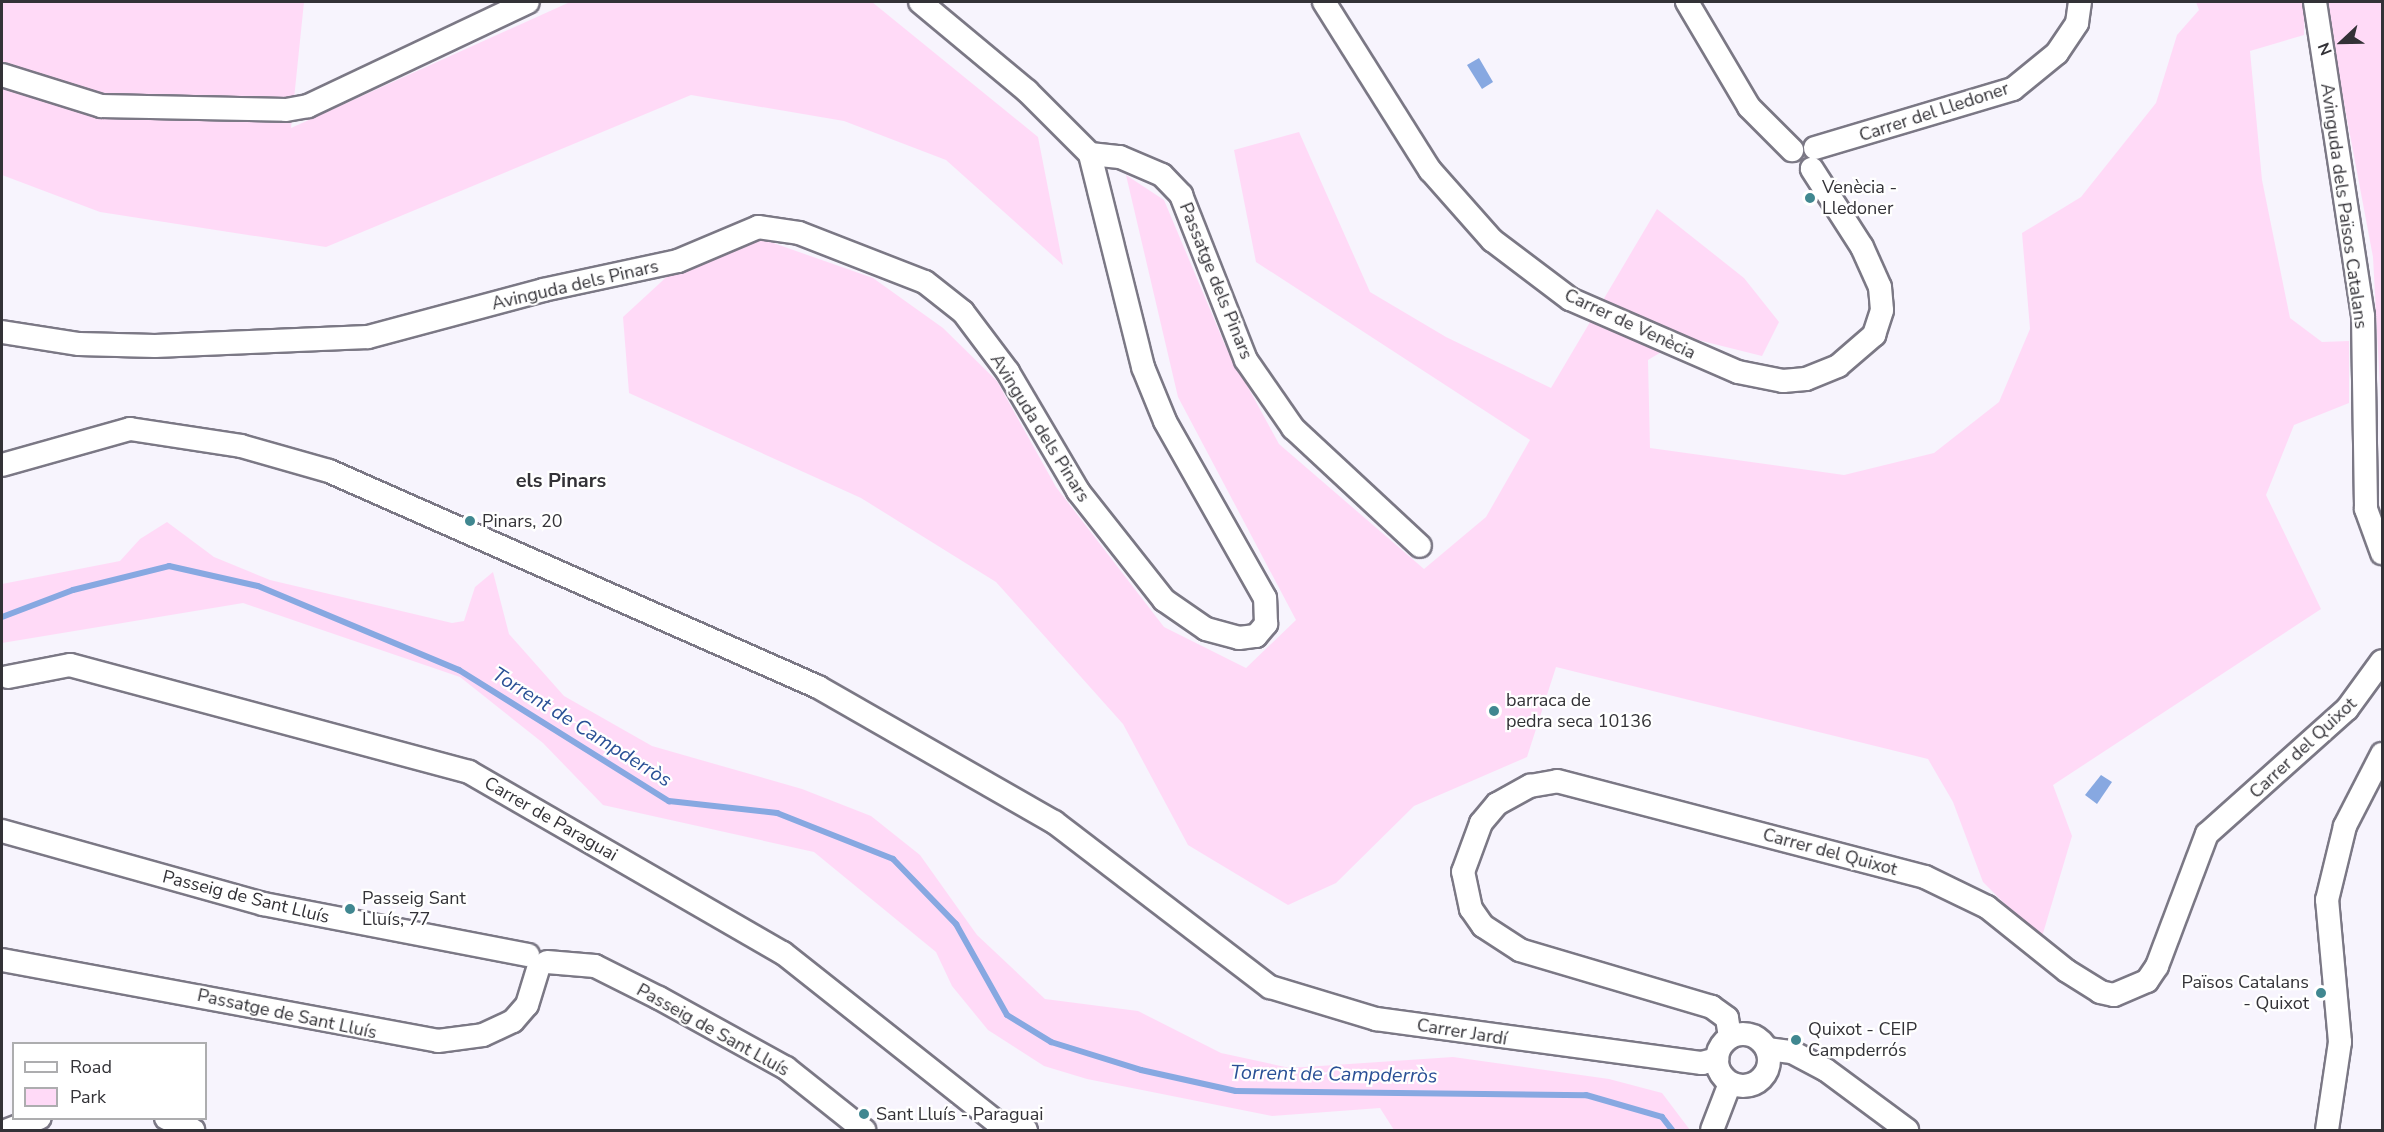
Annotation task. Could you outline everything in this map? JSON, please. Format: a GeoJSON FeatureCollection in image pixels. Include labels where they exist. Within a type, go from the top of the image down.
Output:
{"type":"FeatureCollection","features":[{"type":"Feature","properties":{"kind":"street"},"geometry":{"type":"LineString","coordinates":[[2,75],[101,106],[286,110],[347,89],[528,2]]}},
{"type":"Feature","properties":{"kind":"street"},"geometry":{"type":"LineString","coordinates":[[920,2],[1027,91],[1090,154]]}},
{"type":"Feature","properties":{"kind":"street","name":"Carrer de Venècia"},"geometry":{"type":"LineString","coordinates":[[1324,2],[1430,170],[1492,240],[1570,299],[1738,372],[1783,381],[1806,379],[1838,366],[1874,335],[1882,310],[1880,287],[1862,247],[1814,159]]}},
{"type":"Feature","properties":{"kind":"street"},"geometry":{"type":"LineString","coordinates":[[1687,2],[1749,107],[1792,150],[1794,167],[1814,159]]}},
{"type":"Feature","properties":{"kind":"street","name":"Carrer del Lledoner"},"geometry":{"type":"LineString","coordinates":[[1814,159],[2013,89],[2057,53],[2077,23],[2080,2]]}},
{"type":"Feature","properties":{"kind":"street","name":"Avinguda dels Països Catalans"},"geometry":{"type":"LineString","coordinates":[[2315,2],[2362,316],[2366,509],[2382,553]]}},
{"type":"Feature","properties":{"kind":"street","name":"Avinguda dels Pinars"},"geometry":{"type":"LineString","coordinates":[[2,332],[79,344],[155,346],[368,337],[543,290],[678,261],[758,227],[799,233],[925,282],[963,312],[1014,382],[1078,491],[1164,600],[1206,629],[1239,638],[1256,636],[1266,624],[1265,598],[1165,421],[1143,367],[1090,154]]}},
{"type":"Feature","properties":{"kind":"street","name":"Passatge dels Pinars"},"geometry":{"type":"LineString","coordinates":[[1090,154],[1119,157],[1162,175],[1181,195],[1245,360],[1293,428],[1420,546]]}},
{"type":"Feature","properties":{"kind":"street","name":"Carrer Jardí"},"geometry":{"type":"LineString","coordinates":[[2,465],[130,429],[241,446],[329,471],[818,687],[1054,822],[1270,987],[1376,1019],[1702,1063],[1717,1059]]}},
{"type":"Feature","properties":{"kind":"street","name":"Carrer del Quixot"},"geometry":{"type":"LineString","coordinates":[[1730,1037],[1727,1018],[1712,1007],[1520,950],[1483,926],[1471,909],[1463,872],[1481,823],[1497,804],[1530,786],[1557,781],[1925,877],[1987,907],[2067,971],[2100,993],[2114,994],[2147,981],[2157,966],[2207,834],[2347,709],[2382,661]]}},
{"type":"Feature","properties":{"kind":"street","name":"Carrer de Paraguai"},"geometry":{"type":"LineString","coordinates":[[8,677],[70,665],[469,772],[783,953],[992,1126],[1026,1131]]}},
{"type":"Feature","properties":{"kind":"street"},"geometry":{"type":"LineString","coordinates":[[2327,1131],[2340,1042],[2327,900],[2345,826],[2382,754]]}},
{"type":"Feature","properties":{"kind":"street","name":"Passeig de Sant Lluís"},"geometry":{"type":"LineString","coordinates":[[2,831],[263,904],[538,962],[595,966],[659,998],[786,1068],[864,1131]]}},
{"type":"Feature","properties":{"kind":"street","name":"Passatge de Sant Lluís"},"geometry":{"type":"LineString","coordinates":[[2,960],[438,1041],[483,1035],[513,1021],[527,1005],[538,962]]}},
{"type":"Feature","properties":{"kind":"street"},"geometry":{"type":"LineString","coordinates":[[1712,1131],[1730,1083],[1717,1059],[1730,1037],[1754,1036],[1767,1049],[1792,1052],[1826,1070],[1907,1131]]}},
{"type":"Feature","properties":{"kind":"street"},"geometry":{"type":"LineString","coordinates":[[1730,1083],[1748,1087],[1764,1078],[1767,1049]]}},
{"type":"Feature","properties":{"kind":"street"},"geometry":{"type":"LineString","coordinates":[[8,1131],[37,1120]]}},
{"type":"Feature","properties":{"kind":"street"},"geometry":{"type":"LineString","coordinates":[[168,1120],[193,1131]]}},
{"type":"Feature","properties":{"kind":"green space"},"geometry":{"type":"Polygon","coordinates":[[[2,2],[304,2],[291,128],[570,2],[872,2],[1038,137],[1063,265],[946,160],[844,121],[691,95],[326,247],[100,212],[2,175],[2,2]]]}},
{"type":"Feature","properties":{"kind":"green space"},"geometry":{"type":"Polygon","coordinates":[[[2196,2],[2305,3],[2304,35],[2250,51],[2262,180],[2290,318],[2322,342],[2349,341],[2349,403],[2294,425],[2266,495],[2321,609],[2053,785],[2072,836],[2041,940],[1983,882],[1953,802],[1928,759],[1556,667],[1527,757],[1414,806],[1336,883],[1288,905],[1188,845],[1123,724],[996,582],[861,498],[629,393],[623,317],[673,271],[759,238],[873,278],[943,328],[997,381],[1056,487],[1164,627],[1246,668],[1296,620],[1178,397],[1126,175],[1164,200],[1225,345],[1279,444],[1424,569],[1486,517],[1530,440],[1256,262],[1234,150],[1299,132],[1370,292],[1446,337],[1551,388],[1657,209],[1744,278],[1779,322],[1762,356],[1686,337],[1648,360],[1650,448],[1844,475],[1934,453],[1999,402],[2030,329],[2022,233],[2081,197],[2156,103],[2177,35],[2199,10],[2196,2]]]}},
{"type":"Feature","properties":{"kind":"green space"},"geometry":{"type":"Polygon","coordinates":[[[2325,2],[2382,2],[2382,424],[2373,257],[2325,2]]]}},
{"type":"Feature","properties":{"kind":"green space"},"geometry":{"type":"Polygon","coordinates":[[[167,522],[214,557],[270,580],[452,623],[464,621],[475,587],[493,572],[509,634],[564,696],[652,746],[802,789],[871,816],[920,855],[977,935],[1045,999],[1138,1011],[1221,1053],[1290,1068],[1453,1057],[1609,1079],[1662,1093],[1690,1130],[1394,1130],[1380,1108],[1272,1116],[1087,1079],[1044,1066],[988,1030],[952,986],[936,952],[814,852],[603,805],[543,743],[460,677],[243,603],[2,643],[2,584],[120,561],[140,539],[167,522]]]}},
{"type":"Feature","properties":{"kind":"water"},"geometry":{"type":"Polygon","coordinates":[[[1479,58],[1493,82],[1482,89],[1467,65],[1479,58]]]}},
{"type":"Feature","properties":{"kind":"water"},"geometry":{"type":"Polygon","coordinates":[[[2101,775],[2112,782],[2097,804],[2085,795],[2101,775]]]}},
{"type":"Feature","properties":{"kind":"waterway","name":"Torrent de Campderròs"},"geometry":{"type":"LineString","coordinates":[[2,617],[73,590],[169,566],[258,586],[459,670],[669,801],[777,813],[893,859],[956,924],[1007,1015],[1051,1042],[1141,1070],[1236,1091],[1586,1095],[1662,1117],[1672,1130]]}},
{"type":"Feature","properties":{"kind":"place","name":"Venècia - Lledoner"},"geometry":{"type":"Point","coordinates":[1810,198]}},
{"type":"Feature","properties":{"kind":"place","name":"Pinars, 20"},"geometry":{"type":"Point","coordinates":[470,521]}},
{"type":"Feature","properties":{"kind":"place","name":"barraca de pedra seca 10136"},"geometry":{"type":"Point","coordinates":[1494,711]}},
{"type":"Feature","properties":{"kind":"place","name":"Passeig Sant Lluís, 77"},"geometry":{"type":"Point","coordinates":[350,909]}},
{"type":"Feature","properties":{"kind":"place","name":"Països Catalans - Quixot"},"geometry":{"type":"Point","coordinates":[2321,993]}},
{"type":"Feature","properties":{"kind":"place","name":"Quixot - CEIP Campderrós"},"geometry":{"type":"Point","coordinates":[1796,1040]}},
{"type":"Feature","properties":{"kind":"place","name":"Sant Lluís - Paraguai"},"geometry":{"type":"Point","coordinates":[864,1114]}},
{"type":"Feature","properties":{"kind":"district","name":"els Pinars"},"geometry":{"type":"Point","coordinates":[561,480]}}]}
